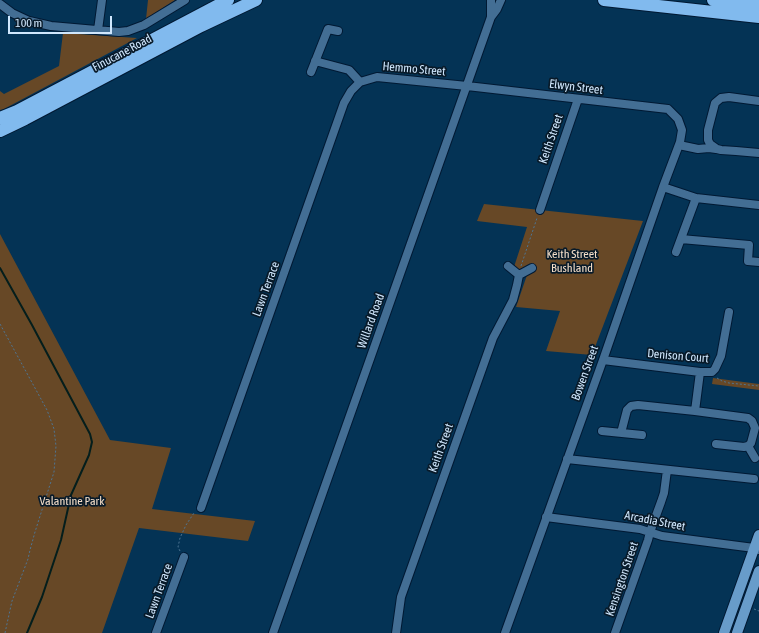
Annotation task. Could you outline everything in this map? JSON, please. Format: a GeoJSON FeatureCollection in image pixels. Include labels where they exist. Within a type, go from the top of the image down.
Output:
{"type":"FeatureCollection","features":[{"type":"Feature","properties":{"kind":"highway","name":"Finucane Road"},"geometry":{"type":"LineString","coordinates":[[0,118],[17,111],[227,4],[256,0]]}},
{"type":"Feature","properties":{"kind":"highway"},"geometry":{"type":"LineString","coordinates":[[604,0],[759,17]]}},
{"type":"Feature","properties":{"kind":"highway"},"geometry":{"type":"LineString","coordinates":[[713,0],[759,5]]}},
{"type":"Feature","properties":{"kind":"highway","name":"Finucane Road"},"geometry":{"type":"LineString","coordinates":[[0,131],[25,119],[227,4]]}},
{"type":"Feature","properties":{"kind":"main road"},"geometry":{"type":"LineString","coordinates":[[724,633],[757,549],[759,535]]}},
{"type":"Feature","properties":{"kind":"main road"},"geometry":{"type":"LineString","coordinates":[[737,633],[759,571]]}},
{"type":"Feature","properties":{"kind":"street"},"geometry":{"type":"LineString","coordinates":[[98,30],[102,0]]}},
{"type":"Feature","properties":{"kind":"street"},"geometry":{"type":"LineString","coordinates":[[0,5],[12,13],[29,21],[51,26],[119,32],[128,31],[144,25],[185,0]]}},
{"type":"Feature","properties":{"kind":"street","name":"Willard Road"},"geometry":{"type":"LineString","coordinates":[[491,0],[491,17]]}},
{"type":"Feature","properties":{"kind":"street","name":"Willard Road"},"geometry":{"type":"LineString","coordinates":[[273,633],[491,17],[501,0]]}},
{"type":"Feature","properties":{"kind":"street"},"geometry":{"type":"LineString","coordinates":[[311,72],[328,29],[338,31]]}},
{"type":"Feature","properties":{"kind":"street"},"geometry":{"type":"LineString","coordinates":[[315,61],[349,70],[360,82]]}},
{"type":"Feature","properties":{"kind":"street","name":"Hemmo Street"},"geometry":{"type":"LineString","coordinates":[[360,82],[377,77],[467,86]]}},
{"type":"Feature","properties":{"kind":"street","name":"Lawn Terrace"},"geometry":{"type":"LineString","coordinates":[[201,508],[344,103],[351,91],[360,82]]}},
{"type":"Feature","properties":{"kind":"street","name":"Elwyn Street"},"geometry":{"type":"LineString","coordinates":[[467,86],[668,109],[678,120]]}},
{"type":"Feature","properties":{"kind":"street"},"geometry":{"type":"LineString","coordinates":[[717,149],[710,144],[708,140],[708,130],[715,103],[721,98],[729,97],[759,100]]}},
{"type":"Feature","properties":{"kind":"street","name":"Keith Street"},"geometry":{"type":"LineString","coordinates":[[540,210],[578,99]]}},
{"type":"Feature","properties":{"kind":"street","name":"Bowen Street"},"geometry":{"type":"LineString","coordinates":[[505,633],[679,144],[682,130],[678,120]]}},
{"type":"Feature","properties":{"kind":"street"},"geometry":{"type":"LineString","coordinates":[[679,144],[700,146],[708,140]]}},
{"type":"Feature","properties":{"kind":"street"},"geometry":{"type":"LineString","coordinates":[[679,144],[698,149],[709,148],[759,153]]}},
{"type":"Feature","properties":{"kind":"street"},"geometry":{"type":"LineString","coordinates":[[663,187],[696,198],[759,205]]}},
{"type":"Feature","properties":{"kind":"street"},"geometry":{"type":"LineString","coordinates":[[676,252],[696,198]]}},
{"type":"Feature","properties":{"kind":"street"},"geometry":{"type":"LineString","coordinates":[[681,239],[749,245],[748,261],[759,262]]}},
{"type":"Feature","properties":{"kind":"street"},"geometry":{"type":"LineString","coordinates":[[508,266],[519,275],[532,268]]}},
{"type":"Feature","properties":{"kind":"street","name":"Keith Street"},"geometry":{"type":"LineString","coordinates":[[396,633],[401,597],[493,338],[513,300],[519,275]]}},
{"type":"Feature","properties":{"kind":"street","name":"Denison Court"},"geometry":{"type":"LineString","coordinates":[[603,360],[700,372],[712,372],[721,356],[729,312]]}},
{"type":"Feature","properties":{"kind":"street"},"geometry":{"type":"LineString","coordinates":[[695,411],[700,372]]}},
{"type":"Feature","properties":{"kind":"street"},"geometry":{"type":"LineString","coordinates":[[621,433],[627,410],[631,406],[638,405],[748,418],[752,421],[755,428],[751,442],[748,446],[744,447],[716,444]]}},
{"type":"Feature","properties":{"kind":"street"},"geometry":{"type":"LineString","coordinates":[[602,431],[642,435]]}},
{"type":"Feature","properties":{"kind":"street"},"geometry":{"type":"LineString","coordinates":[[748,446],[755,458]]}},
{"type":"Feature","properties":{"kind":"street"},"geometry":{"type":"LineString","coordinates":[[567,459],[754,479]]}},
{"type":"Feature","properties":{"kind":"street","name":"Kensington Street"},"geometry":{"type":"LineString","coordinates":[[615,633],[664,493],[667,470]]}},
{"type":"Feature","properties":{"kind":"street","name":"Arcadia Street"},"geometry":{"type":"LineString","coordinates":[[546,517],[640,529],[662,536],[757,549]]}},
{"type":"Feature","properties":{"kind":"street","name":"Lawn Terrace"},"geometry":{"type":"LineString","coordinates":[[156,633],[184,556]]}},
{"type":"Feature","properties":{"kind":"path"},"geometry":{"type":"LineString","coordinates":[[519,275],[521,264],[540,210]]}},
{"type":"Feature","properties":{"kind":"path"},"geometry":{"type":"LineString","coordinates":[[0,324],[47,410],[54,429],[56,446],[54,472],[35,532],[28,560],[12,601],[4,633]]}},
{"type":"Feature","properties":{"kind":"path"},"geometry":{"type":"LineString","coordinates":[[712,372],[717,379],[722,381],[759,386]]}},
{"type":"Feature","properties":{"kind":"path"},"geometry":{"type":"LineString","coordinates":[[184,556],[178,547],[180,538],[195,511],[201,508]]}},
{"type":"Feature","properties":{"kind":"green space"},"geometry":{"type":"Polygon","coordinates":[[[148,0],[175,0],[146,19],[148,0]]]}},
{"type":"Feature","properties":{"kind":"green space"},"geometry":{"type":"Polygon","coordinates":[[[63,33],[137,38],[0,110],[0,91],[4,94],[59,66],[63,33]]]}},
{"type":"Feature","properties":{"kind":"green space","name":"Keith Street Bushland"},"geometry":{"type":"Polygon","coordinates":[[[484,204],[643,221],[592,355],[546,351],[560,311],[516,307],[527,275],[512,273],[527,227],[477,221],[484,204]]]}},
{"type":"Feature","properties":{"kind":"green space","name":"Valantine Park"},"geometry":{"type":"Polygon","coordinates":[[[0,234],[110,440],[171,448],[152,509],[255,521],[248,541],[139,528],[102,633],[0,633],[0,234]]]}},
{"type":"Feature","properties":{"kind":"green space"},"geometry":{"type":"Polygon","coordinates":[[[713,378],[759,384],[759,390],[712,384],[713,378]]]}},
{"type":"Feature","properties":{"kind":"waterway"},"geometry":{"type":"LineString","coordinates":[[0,268],[90,434],[92,442],[89,455],[71,495],[61,540],[42,597],[27,633]]}}]}
